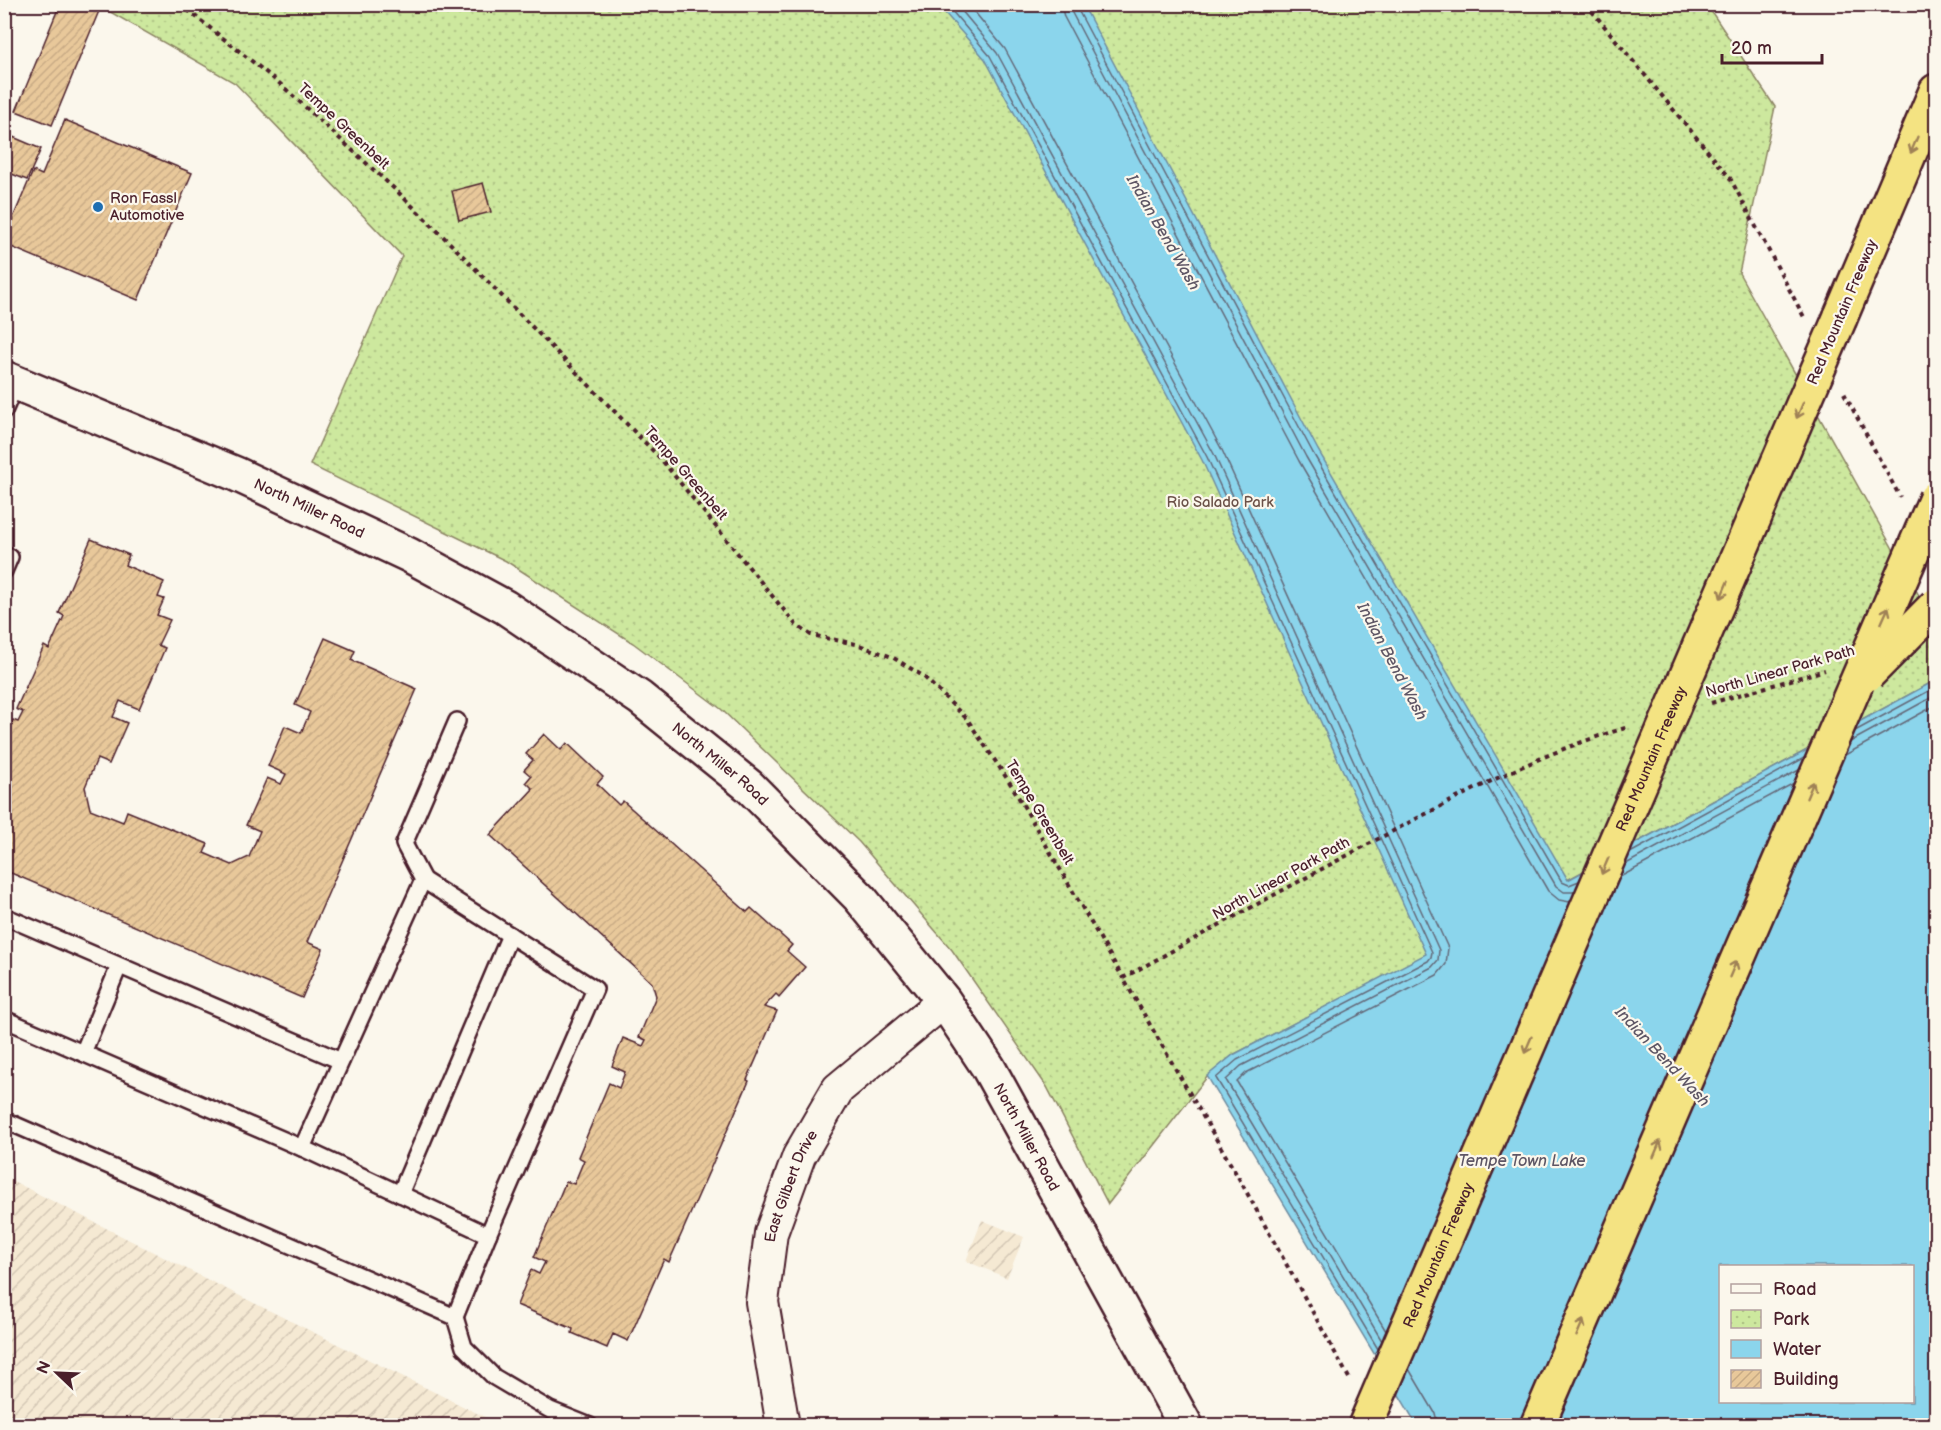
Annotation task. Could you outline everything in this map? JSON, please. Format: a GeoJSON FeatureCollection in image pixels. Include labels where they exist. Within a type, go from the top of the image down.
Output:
{"type":"FeatureCollection","features":[{"type":"Feature","properties":{"kind":"highway","name":"Red Mountain Freeway"},"geometry":{"type":"LineString","coordinates":[[1365,1425],[1936,91]]}},
{"type":"Feature","properties":{"kind":"highway"},"geometry":{"type":"LineString","coordinates":[[1537,1425],[1843,678],[1936,498]]}},
{"type":"Feature","properties":{"kind":"highway"},"geometry":{"type":"LineString","coordinates":[[1843,678],[1936,604]]}},
{"type":"Feature","properties":{"kind":"street","name":"North Miller Road"},"geometry":{"type":"LineString","coordinates":[[8,390],[268,489],[409,555],[505,607],[640,698],[749,786],[861,898],[944,1001],[988,1067],[1186,1425]]}},
{"type":"Feature","properties":{"kind":"street","name":"East Gilbert Drive"},"geometry":{"type":"LineString","coordinates":[[783,1425],[762,1302],[771,1233],[799,1156],[838,1089],[944,1001]]}},
{"type":"Feature","properties":{"kind":"lane"},"geometry":{"type":"LineString","coordinates":[[4,555],[10,557],[4,571]]}},
{"type":"Feature","properties":{"kind":"lane"},"geometry":{"type":"LineString","coordinates":[[457,721],[404,844],[423,880],[595,989],[488,1235],[455,1317],[464,1347],[495,1377],[550,1410],[590,1425]]}},
{"type":"Feature","properties":{"kind":"lane"},"geometry":{"type":"LineString","coordinates":[[302,1148],[423,880]]}},
{"type":"Feature","properties":{"kind":"lane"},"geometry":{"type":"LineString","coordinates":[[4,916],[341,1061]]}},
{"type":"Feature","properties":{"kind":"lane"},"geometry":{"type":"LineString","coordinates":[[400,1194],[510,935]]}},
{"type":"Feature","properties":{"kind":"lane"},"geometry":{"type":"LineString","coordinates":[[83,1053],[119,966]]}},
{"type":"Feature","properties":{"kind":"lane"},"geometry":{"type":"LineString","coordinates":[[4,1019],[302,1148],[488,1235]]}},
{"type":"Feature","properties":{"kind":"lane"},"geometry":{"type":"LineString","coordinates":[[4,1120],[455,1317]]}},
{"type":"Feature","properties":{"kind":"path","name":"Tempe Greenbelt"},"geometry":{"type":"LineString","coordinates":[[180,4],[278,82],[400,194],[460,254],[660,458],[796,625],[811,634],[856,644],[892,657],[923,676],[967,719],[1012,786],[1123,978]]}},
{"type":"Feature","properties":{"kind":"path"},"geometry":{"type":"LineString","coordinates":[[1586,4],[1730,178],[1808,325]]}},
{"type":"Feature","properties":{"kind":"path"},"geometry":{"type":"LineString","coordinates":[[1842,388],[1903,503]]}},
{"type":"Feature","properties":{"kind":"path","name":"North Linear Park Path"},"geometry":{"type":"LineString","coordinates":[[1706,704],[1843,678]]}},
{"type":"Feature","properties":{"kind":"path","name":"North Linear Park Path"},"geometry":{"type":"LineString","coordinates":[[1123,978],[1375,840],[1507,773],[1602,734],[1637,724]]}},
{"type":"Feature","properties":{"kind":"path"},"geometry":{"type":"LineString","coordinates":[[1123,978],[1241,1182],[1353,1385]]}},
{"type":"Feature","properties":{"kind":"shaded area"},"geometry":{"type":"Polygon","coordinates":[[[5,1177],[250,1301],[501,1425],[5,1425],[5,1177]]]}},
{"type":"Feature","properties":{"kind":"shaded area"},"geometry":{"type":"Polygon","coordinates":[[[982,1220],[1024,1237],[1007,1278],[966,1261],[982,1220]]]}},
{"type":"Feature","properties":{"kind":"green space","name":"Rio Salado Park"},"geometry":{"type":"Polygon","coordinates":[[[98,5],[1707,5],[1775,107],[1739,273],[1936,626],[1936,680],[1510,911],[1233,1055],[1207,1077],[1108,1204],[1047,1087],[952,950],[859,842],[721,709],[633,643],[506,561],[310,465],[402,256],[235,83],[98,5]]]}},
{"type":"Feature","properties":{"kind":"water","name":"Tempe Town Lake"},"geometry":{"type":"Polygon","coordinates":[[[938,5],[1083,5],[1318,450],[1568,880],[1936,680],[1936,1425],[1417,1425],[1207,1076],[1233,1055],[1426,954],[1202,460],[985,59],[938,5]]]}},
{"type":"Feature","properties":{"kind":"building"},"geometry":{"type":"Polygon","coordinates":[[[60,4],[83,4],[99,11],[52,125],[16,111],[60,4]]]}},
{"type":"Feature","properties":{"kind":"building","name":"Ron Fassl Automotive"},"geometry":{"type":"Polygon","coordinates":[[[65,120],[192,173],[138,300],[4,244],[4,239],[33,171],[42,175],[65,120]]]}},
{"type":"Feature","properties":{"kind":"building"},"geometry":{"type":"Polygon","coordinates":[[[13,137],[41,149],[27,180],[4,171],[4,157],[13,137]]]}},
{"type":"Feature","properties":{"kind":"building"},"geometry":{"type":"Polygon","coordinates":[[[483,183],[491,212],[459,220],[452,191],[483,183]]]}},
{"type":"Feature","properties":{"kind":"building"},"geometry":{"type":"Polygon","coordinates":[[[91,539],[129,555],[125,565],[164,582],[158,597],[164,599],[157,615],[170,620],[158,645],[165,648],[139,709],[120,701],[113,717],[127,723],[109,764],[97,759],[85,787],[90,809],[123,822],[127,811],[208,844],[204,853],[232,865],[249,857],[260,831],[246,825],[267,778],[281,784],[286,774],[268,766],[285,726],[301,733],[310,712],[295,705],[325,638],[355,651],[351,660],[417,689],[307,942],[323,949],[302,998],[4,870],[4,748],[7,743],[4,739],[13,720],[18,722],[23,712],[16,709],[44,646],[49,649],[64,616],[59,613],[91,539]]]}},
{"type":"Feature","properties":{"kind":"building"},"geometry":{"type":"Polygon","coordinates":[[[544,734],[561,750],[567,743],[603,777],[597,784],[619,805],[623,801],[747,912],[751,908],[792,945],[787,951],[805,967],[779,997],[776,994],[764,1007],[777,1011],[747,1080],[749,1081],[669,1262],[664,1259],[628,1341],[613,1334],[607,1348],[572,1333],[573,1329],[517,1305],[531,1270],[539,1274],[545,1262],[534,1257],[566,1181],[574,1184],[584,1160],[578,1157],[609,1083],[619,1088],[625,1072],[612,1066],[623,1038],[643,1046],[646,1040],[639,1037],[656,996],[652,983],[490,835],[533,789],[526,782],[531,776],[524,770],[533,760],[526,754],[544,734]]]}},
{"type":"Feature","properties":{"kind":"place","name":"Ron Fassl Automotive"},"geometry":{"type":"Point","coordinates":[98,207]}},
{"type":"Feature","properties":{"kind":"water label","name":"Indian Bend Wash"},"geometry":{"type":"Point","coordinates":[1164,232]}},
{"type":"Feature","properties":{"kind":"water label","name":"Indian Bend Wash"},"geometry":{"type":"Point","coordinates":[1393,661]}},
{"type":"Feature","properties":{"kind":"water label","name":"Indian Bend Wash"},"geometry":{"type":"Point","coordinates":[1663,1056]}}]}
